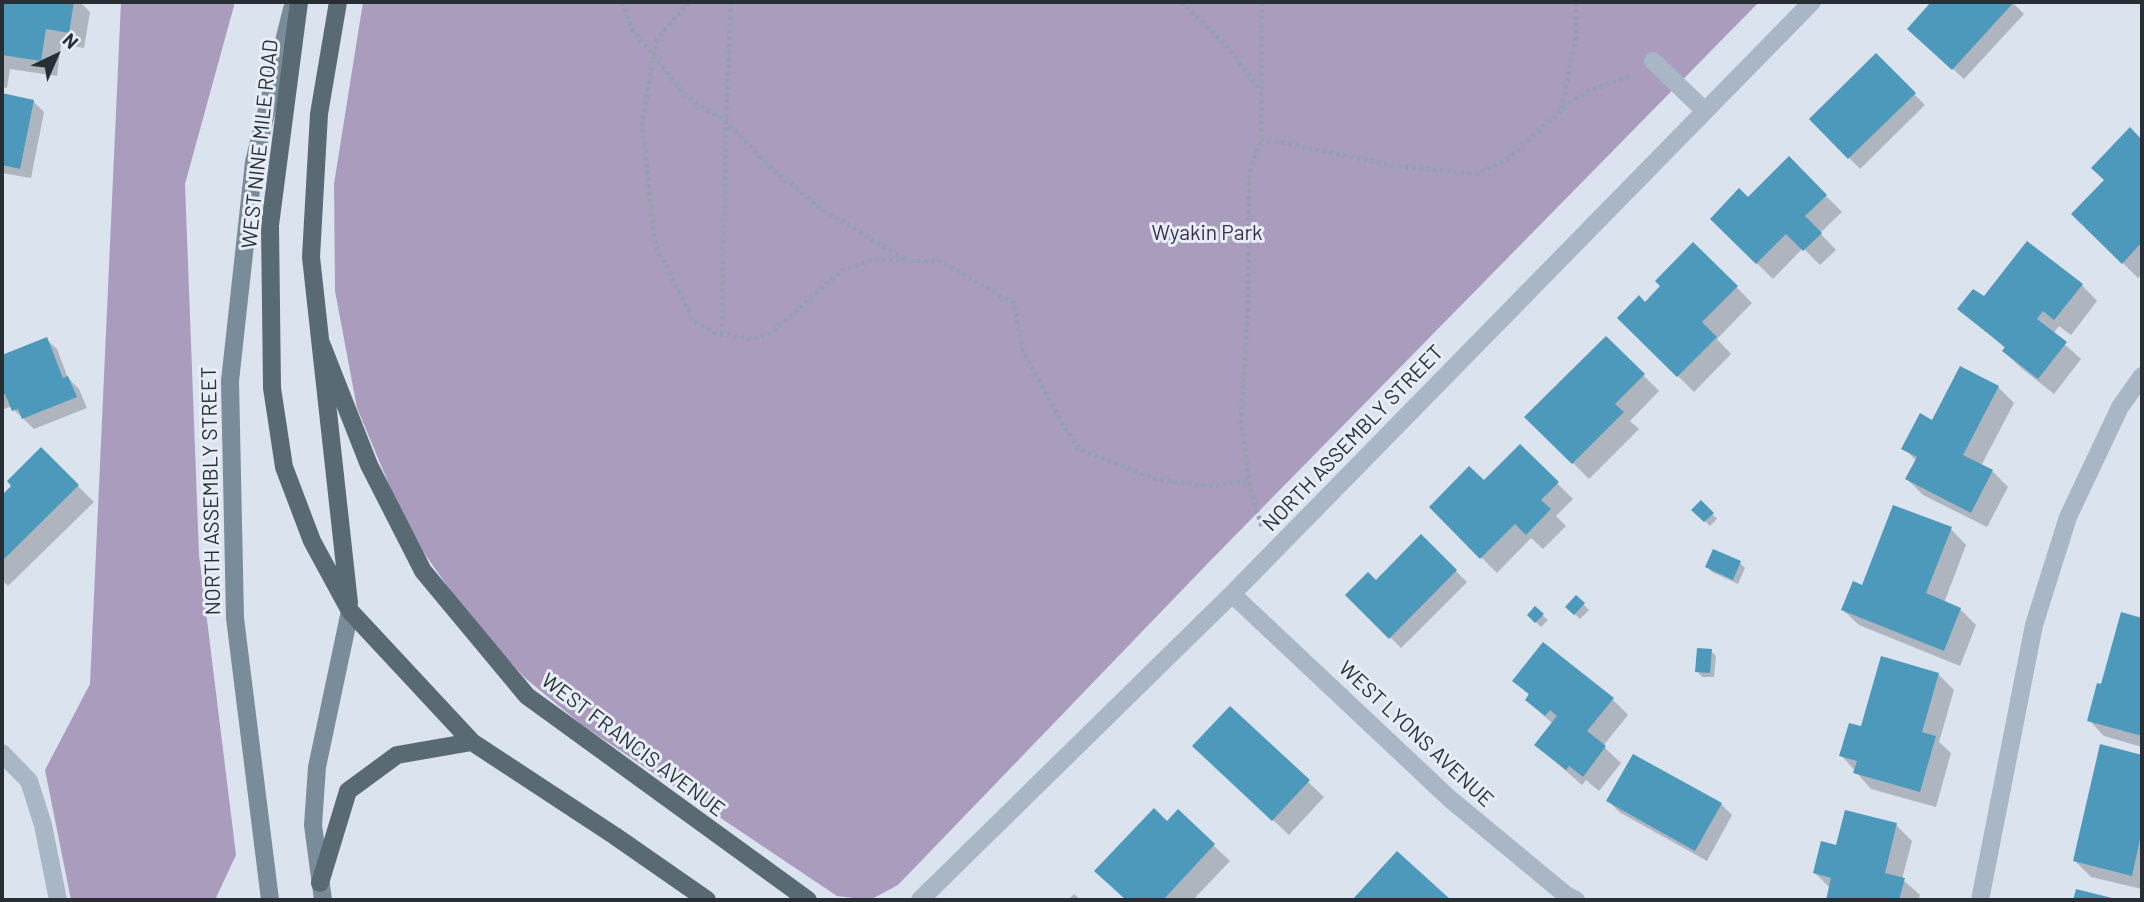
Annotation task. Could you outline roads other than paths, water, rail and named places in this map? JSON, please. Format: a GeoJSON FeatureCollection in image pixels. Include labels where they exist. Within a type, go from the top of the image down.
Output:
{"type":"FeatureCollection","features":[{"type":"Feature","properties":{"kind":"main road","name":"NORTH ASSEMBLY STREET"},"geometry":{"type":"LineString","coordinates":[[270,900],[234,618],[230,381],[254,162],[293,2]]}},
{"type":"Feature","properties":{"kind":"main road","name":"WEST NINE MILE ROAD"},"geometry":{"type":"LineString","coordinates":[[299,2],[270,225],[272,388],[284,467],[312,541],[350,611]]}},
{"type":"Feature","properties":{"kind":"main road"},"geometry":{"type":"LineString","coordinates":[[322,892],[313,825],[317,767],[350,611],[312,244],[319,114],[338,2]]}},
{"type":"Feature","properties":{"kind":"main road","name":"WEST FRANCIS AVENUE"},"geometry":{"type":"LineString","coordinates":[[321,343],[369,465],[424,571],[527,696],[699,824],[808,900]]}},
{"type":"Feature","properties":{"kind":"main road"},"geometry":{"type":"LineString","coordinates":[[350,611],[472,742],[707,900]]}},
{"type":"Feature","properties":{"kind":"main road"},"geometry":{"type":"LineString","coordinates":[[322,892],[348,790],[397,755],[472,742]]}},
{"type":"Feature","properties":{"kind":"street","name":"NORTH ASSEMBLY STREET"},"geometry":{"type":"LineString","coordinates":[[920,900],[1271,555],[1812,2]]}},
{"type":"Feature","properties":{"kind":"street"},"geometry":{"type":"LineString","coordinates":[[1653,61],[1705,111]]}},
{"type":"Feature","properties":{"kind":"street"},"geometry":{"type":"LineString","coordinates":[[1980,900],[2034,625],[2068,517],[2120,407],[2142,376]]}},
{"type":"Feature","properties":{"kind":"street","name":"WEST LYONS AVENUE"},"geometry":{"type":"LineString","coordinates":[[1232,594],[1450,799],[1568,899]]}},
{"type":"Feature","properties":{"kind":"street"},"geometry":{"type":"LineString","coordinates":[[2,753],[29,781],[43,825],[58,900]]}},
{"type":"Feature","properties":{"kind":"park label","name":"Wyakin Park"},"geometry":{"type":"Point","coordinates":[1207,233]}}]}
